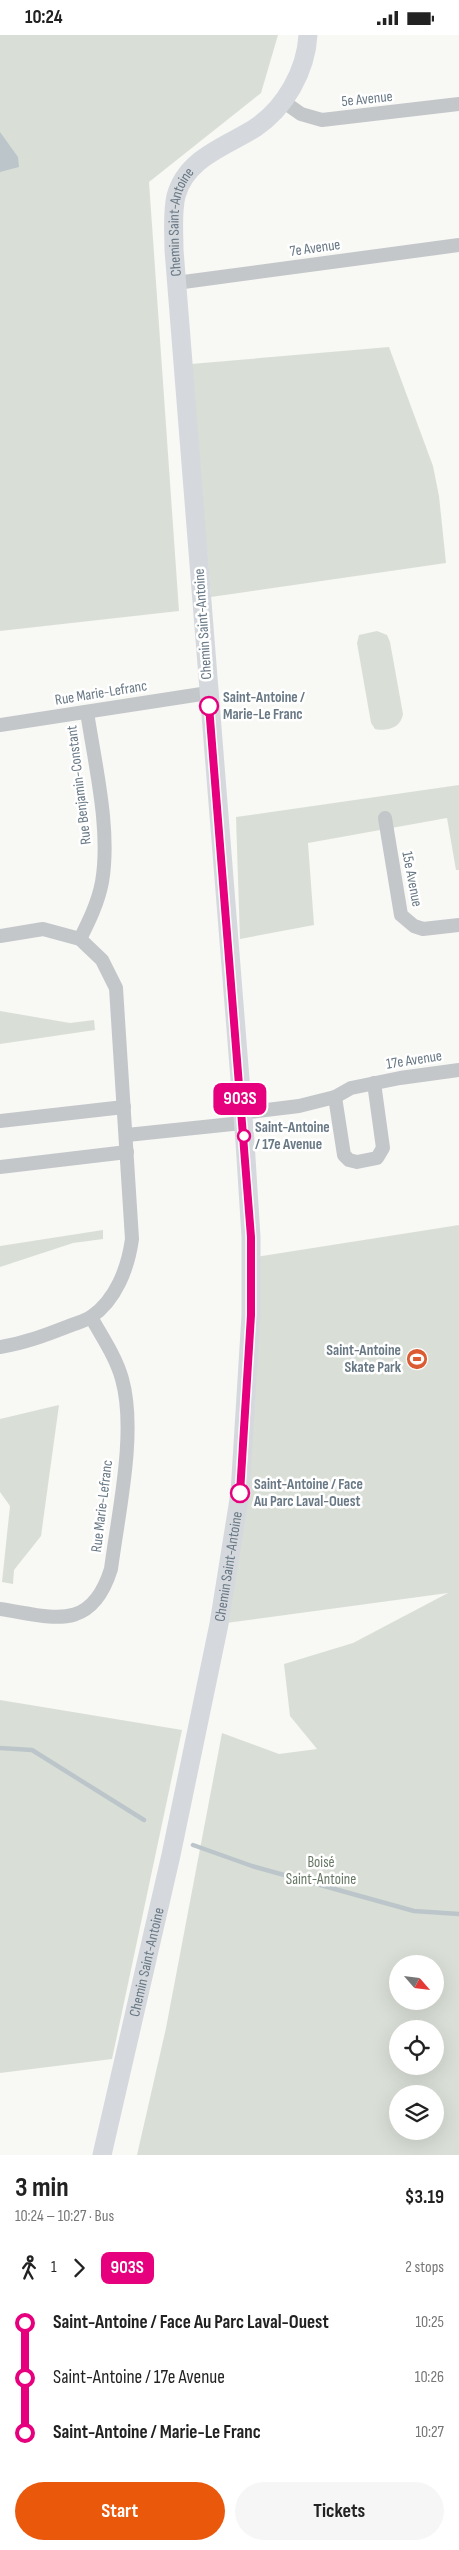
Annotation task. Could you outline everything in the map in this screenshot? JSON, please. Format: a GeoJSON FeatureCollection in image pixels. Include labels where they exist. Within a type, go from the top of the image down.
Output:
{"type":"FeatureCollection","features":[{"type":"Feature","properties":{"kind":"street","name":"Chemin Saint-Antoine"},"geometry":{"type":"LineString","coordinates":[[102,2155],[168,1865],[217,1633],[240,1493],[251,1295],[251,1237],[176,283],[174,221],[176,196],[186,176],[196,163],[257,127],[284,102],[301,70],[308,35]]}},
{"type":"Feature","properties":{"kind":"street","name":"5e Avenue"},"geometry":{"type":"LineString","coordinates":[[284,102],[301,113],[322,120],[459,104]]}},
{"type":"Feature","properties":{"kind":"street","name":"7e Avenue"},"geometry":{"type":"LineString","coordinates":[[176,283],[459,245]]}},
{"type":"Feature","properties":{"kind":"street","name":"Rue Marie-Lefranc"},"geometry":{"type":"LineString","coordinates":[[0,725],[208,693]]}},
{"type":"Feature","properties":{"kind":"street","name":"Rue Benjamin-Constant"},"geometry":{"type":"LineString","coordinates":[[80,939],[96,906],[102,881],[104,851],[103,827],[87,712]]}},
{"type":"Feature","properties":{"kind":"street","name":"15e Avenue"},"geometry":{"type":"LineString","coordinates":[[385,818],[401,915],[414,926],[423,929],[459,925]]}},
{"type":"Feature","properties":{"kind":"street"},"geometry":{"type":"LineString","coordinates":[[0,936],[43,929],[80,939],[102,960],[116,988],[127,1135],[132,1239],[129,1261],[122,1278],[114,1291],[90,1317],[31,1342],[0,1347]]}},
{"type":"Feature","properties":{"kind":"street","name":"17e Avenue"},"geometry":{"type":"LineString","coordinates":[[127,1135],[242,1118],[335,1097],[351,1088],[459,1070]]}},
{"type":"Feature","properties":{"kind":"street","name":"17e Avenue"},"geometry":{"type":"LineString","coordinates":[[335,1097],[344,1155],[349,1160],[357,1161],[377,1158],[383,1148],[374,1083]]}},
{"type":"Feature","properties":{"kind":"street"},"geometry":{"type":"LineString","coordinates":[[0,1121],[124,1107]]}},
{"type":"Feature","properties":{"kind":"street"},"geometry":{"type":"LineString","coordinates":[[0,1167],[127,1152]]}},
{"type":"Feature","properties":{"kind":"street","name":"Rue Marie-Lefranc"},"geometry":{"type":"LineString","coordinates":[[0,1609],[48,1616],[74,1617],[91,1607],[107,1583],[111,1569],[128,1431],[128,1404],[122,1377],[90,1317]]}},
{"type":"Feature","properties":{"kind":"green space"},"geometry":{"type":"Polygon","coordinates":[[[0,35],[278,35],[261,93],[149,182],[179,611],[0,631],[0,35]]]}},
{"type":"Feature","properties":{"kind":"green space"},"geometry":{"type":"Polygon","coordinates":[[[389,347],[433,466],[439,496],[446,563],[211,597],[191,364],[389,347]]]}},
{"type":"Feature","properties":{"kind":"green space"},"geometry":{"type":"Polygon","coordinates":[[[377,631],[387,635],[390,642],[403,714],[402,719],[397,725],[385,730],[375,729],[371,723],[357,643],[359,635],[377,631]]]}},
{"type":"Feature","properties":{"kind":"green space"},"geometry":{"type":"Polygon","coordinates":[[[459,785],[459,870],[456,870],[447,818],[308,843],[314,925],[240,939],[236,817],[459,785]]]}},
{"type":"Feature","properties":{"kind":"green space"},"geometry":{"type":"Polygon","coordinates":[[[0,1011],[70,1023],[94,1020],[95,1030],[0,1044],[0,1011]]]}},
{"type":"Feature","properties":{"kind":"green space","name":"Boisé Saint-Antoine"},"geometry":{"type":"Polygon","coordinates":[[[459,1225],[459,2155],[137,2155],[166,2028],[222,1733],[279,1754],[317,1749],[290,1716],[284,1664],[353,1643],[448,1593],[219,1624],[240,1493],[243,1259],[459,1225]]]}},
{"type":"Feature","properties":{"kind":"green space"},"geometry":{"type":"Polygon","coordinates":[[[103,1230],[103,1239],[73,1243],[0,1267],[0,1246],[103,1230]]]}},
{"type":"Feature","properties":{"kind":"green space"},"geometry":{"type":"Polygon","coordinates":[[[59,1405],[41,1536],[14,1570],[13,1584],[2,1582],[10,1506],[0,1492],[0,1419],[59,1405]]]}},
{"type":"Feature","properties":{"kind":"green space"},"geometry":{"type":"Polygon","coordinates":[[[0,1700],[182,1730],[112,2059],[0,2073],[0,1700]]]}},
{"type":"Feature","properties":{"kind":"shaded area"},"geometry":{"type":"Polygon","coordinates":[[[0,132],[18,157],[19,167],[0,172],[0,132]]]}},
{"type":"Feature","properties":{"kind":"waterway"},"geometry":{"type":"LineString","coordinates":[[0,1748],[32,1750],[144,1820]]}},
{"type":"Feature","properties":{"kind":"waterway"},"geometry":{"type":"LineString","coordinates":[[193,1845],[252,1866],[414,1911],[459,1914]]}},
{"type":"Feature","properties":{"kind":"bus line","name":"903S"},"geometry":{"type":"LineString","coordinates":[[209,706],[251,1237],[251,1315],[240,1493]]}},
{"type":"Feature","properties":{"kind":"place","name":"Saint-Antoine / Marie-Le Franc"},"geometry":{"type":"Point","coordinates":[209,706]}},
{"type":"Feature","properties":{"kind":"place","name":"Saint-Antoine / 17e Avenue"},"geometry":{"type":"Point","coordinates":[244,1136]}},
{"type":"Feature","properties":{"kind":"place","name":"Saint-Antoine Skate Park"},"geometry":{"type":"Point","coordinates":[417,1359]}},
{"type":"Feature","properties":{"kind":"place","name":"Saint-Antoine / Face Au Parc Laval-Ouest"},"geometry":{"type":"Point","coordinates":[240,1493]}}]}
